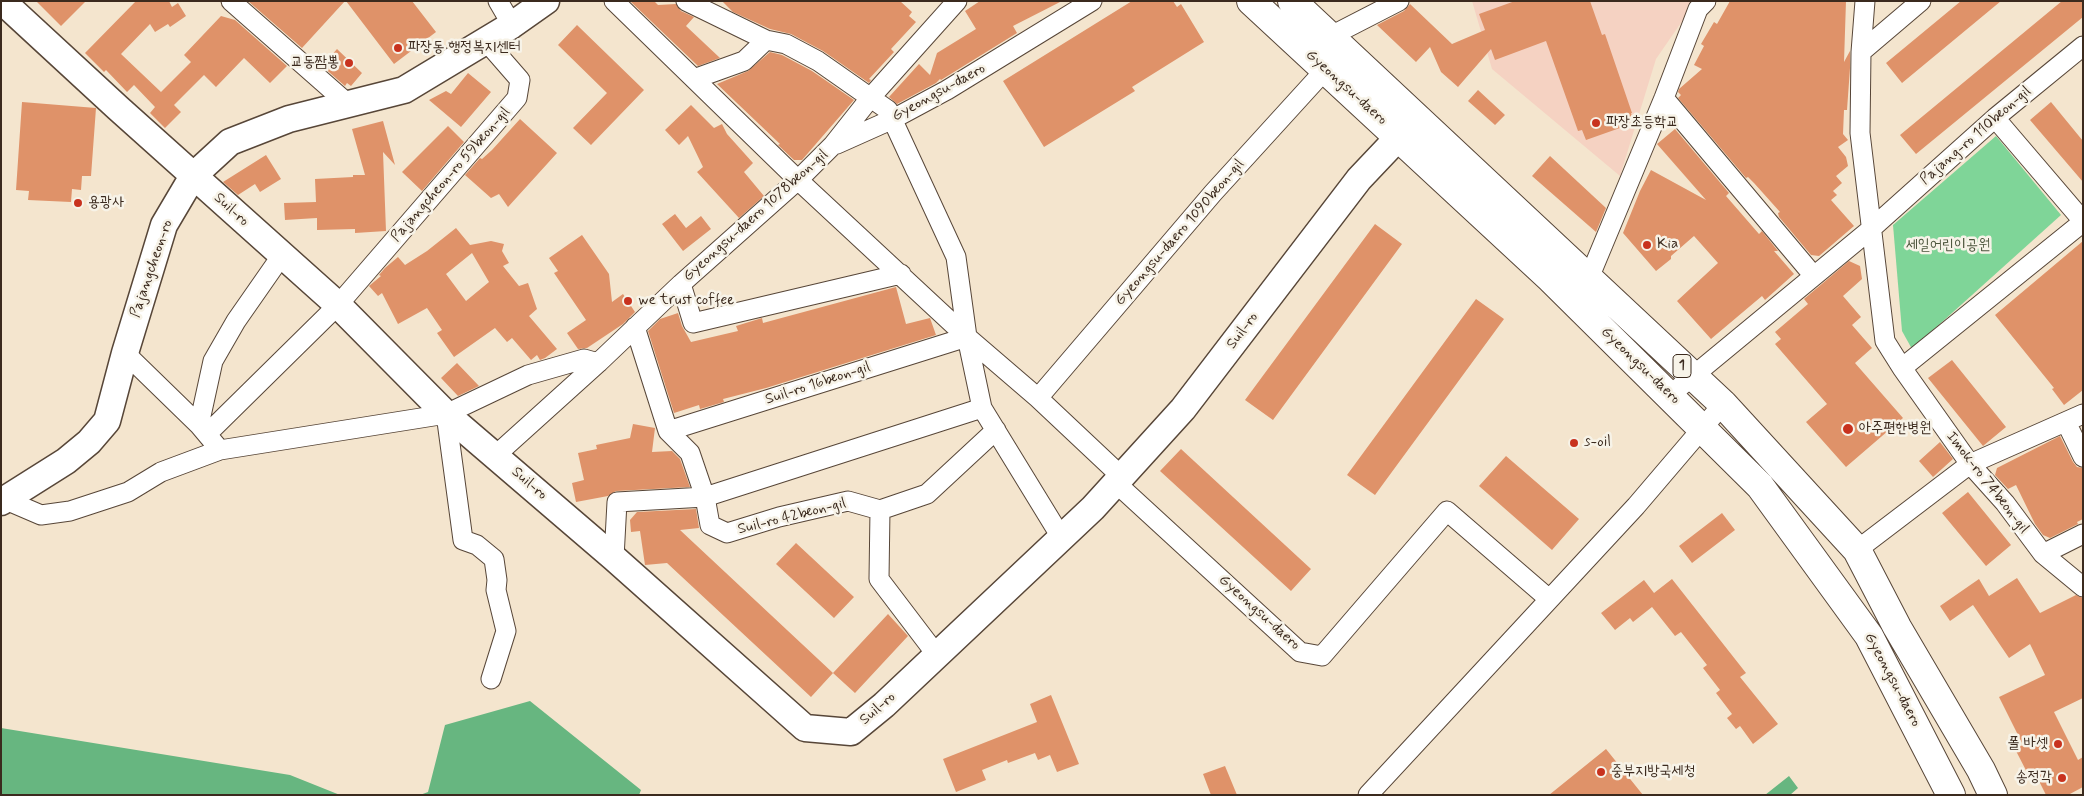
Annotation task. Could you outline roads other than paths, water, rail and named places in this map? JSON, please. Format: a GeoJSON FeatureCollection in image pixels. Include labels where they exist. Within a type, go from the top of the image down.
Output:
{"type":"FeatureCollection","features":[{"type":"Feature","properties":{"kind":"main road","name":"Gyeongsu-daero"},"geometry":{"type":"LineString","coordinates":[[1251,1],[1551,279],[1703,427],[1760,486],[1869,636],[1951,795]]}},
{"type":"Feature","properties":{"kind":"main road","name":"Gyeongsu-daero"},"geometry":{"type":"LineString","coordinates":[[1292,1],[1723,404],[1857,550],[1897,627],[1981,770],[1993,795]]}},
{"type":"Feature","properties":{"kind":"main road"},"geometry":{"type":"LineString","coordinates":[[1617,343],[1636,323]]}},
{"type":"Feature","properties":{"kind":"street"},"geometry":{"type":"LineString","coordinates":[[231,1],[348,104]]}},
{"type":"Feature","properties":{"kind":"street"},"geometry":{"type":"LineString","coordinates":[[498,1],[512,25]]}},
{"type":"Feature","properties":{"kind":"street","name":"Pajangcheon-ro"},"geometry":{"type":"LineString","coordinates":[[4,501],[66,461],[89,442],[107,421],[124,353],[164,224],[193,176],[230,142],[289,119],[404,90],[512,25],[546,1]]}},
{"type":"Feature","properties":{"kind":"street"},"geometry":{"type":"LineString","coordinates":[[614,1],[798,180],[967,337],[1038,398],[1119,480]]}},
{"type":"Feature","properties":{"kind":"street","name":"Gyeongsu-daero 1078beon-gil"},"geometry":{"type":"LineString","coordinates":[[496,455],[598,363],[681,284],[798,180],[833,145],[871,97],[957,1]]}},
{"type":"Feature","properties":{"kind":"street","name":"Gyeongsu-daero"},"geometry":{"type":"LineString","coordinates":[[833,145],[892,119],[947,90],[1092,1]]}},
{"type":"Feature","properties":{"kind":"street"},"geometry":{"type":"LineString","coordinates":[[1329,37],[1398,1]]}},
{"type":"Feature","properties":{"kind":"street"},"geometry":{"type":"LineString","coordinates":[[1589,278],[1664,98],[1698,9],[1706,1]]}},
{"type":"Feature","properties":{"kind":"street","name":"Imok-ro 74beon-gil"},"geometry":{"type":"LineString","coordinates":[[1865,1],[1860,52],[1860,133],[1885,341],[1970,464],[2005,503],[2043,554],[2083,587]]}},
{"type":"Feature","properties":{"kind":"street"},"geometry":{"type":"LineString","coordinates":[[1860,52],[1921,1]]}},
{"type":"Feature","properties":{"kind":"street","name":"Suil-ro"},"geometry":{"type":"LineString","coordinates":[[11,4],[193,176],[338,305],[446,414],[614,558],[805,728],[852,732],[884,705],[1093,508],[1119,480],[1183,409],[1359,180],[1417,117]]}},
{"type":"Feature","properties":{"kind":"street"},"geometry":{"type":"LineString","coordinates":[[699,4],[766,40],[786,44],[818,61],[888,110],[956,257],[967,337],[982,408],[1061,537]]}},
{"type":"Feature","properties":{"kind":"street"},"geometry":{"type":"LineString","coordinates":[[694,79],[744,61],[766,40]]}},
{"type":"Feature","properties":{"kind":"street","name":"Pajangcheon-ro 59beon-gil"},"geometry":{"type":"LineString","coordinates":[[338,305],[517,98],[520,80],[486,41]]}},
{"type":"Feature","properties":{"kind":"street","name":"Pajang-ro 110beon-gil"},"geometry":{"type":"LineString","coordinates":[[1670,395],[1871,229],[1995,118],[2083,46]]}},
{"type":"Feature","properties":{"kind":"street","name":"Gyeongsu-daero 1090beon-gil"},"geometry":{"type":"LineString","coordinates":[[1038,398],[1213,193],[1325,70]]}},
{"type":"Feature","properties":{"kind":"street"},"geometry":{"type":"LineString","coordinates":[[1664,98],[1813,275]]}},
{"type":"Feature","properties":{"kind":"street"},"geometry":{"type":"LineString","coordinates":[[1902,368],[2083,221],[1995,118]]}},
{"type":"Feature","properties":{"kind":"street"},"geometry":{"type":"LineString","coordinates":[[203,430],[214,361],[236,321],[282,255]]}},
{"type":"Feature","properties":{"kind":"street"},"geometry":{"type":"LineString","coordinates":[[681,284],[693,323],[901,274]]}},
{"type":"Feature","properties":{"kind":"street"},"geometry":{"type":"LineString","coordinates":[[203,430],[338,305]]}},
{"type":"Feature","properties":{"kind":"street"},"geometry":{"type":"LineString","coordinates":[[635,328],[668,431],[690,453],[705,497]]}},
{"type":"Feature","properties":{"kind":"street","name":"Suil-ro 16beon-gil"},"geometry":{"type":"LineString","coordinates":[[668,431],[967,337]]}},
{"type":"Feature","properties":{"kind":"street"},"geometry":{"type":"LineString","coordinates":[[124,353],[203,430],[220,450]]}},
{"type":"Feature","properties":{"kind":"street"},"geometry":{"type":"LineString","coordinates":[[4,501],[41,515],[70,511],[128,492],[161,472],[220,450],[446,414],[528,375],[577,360],[584,359],[598,363]]}},
{"type":"Feature","properties":{"kind":"street"},"geometry":{"type":"LineString","coordinates":[[1368,795],[1636,506],[1723,404]]}},
{"type":"Feature","properties":{"kind":"street"},"geometry":{"type":"LineString","coordinates":[[614,558],[617,502],[705,497],[982,408]]}},
{"type":"Feature","properties":{"kind":"street"},"geometry":{"type":"LineString","coordinates":[[446,414],[463,540],[477,545],[494,559],[497,580],[496,590],[506,631],[492,679]]}},
{"type":"Feature","properties":{"kind":"street"},"geometry":{"type":"LineString","coordinates":[[1857,550],[1970,464],[2074,418],[2083,457]]}},
{"type":"Feature","properties":{"kind":"street"},"geometry":{"type":"LineString","coordinates":[[936,654],[879,579],[880,510],[927,494],[996,430]]}},
{"type":"Feature","properties":{"kind":"street","name":"Gyeongsu-daero"},"geometry":{"type":"LineString","coordinates":[[1119,480],[1300,652],[1322,656],[1447,511],[1549,599]]}},
{"type":"Feature","properties":{"kind":"street","name":"Suil-ro 42beon-gil"},"geometry":{"type":"LineString","coordinates":[[705,497],[710,525],[726,533],[779,517],[848,501],[880,510]]}},
{"type":"Feature","properties":{"kind":"street"},"geometry":{"type":"LineString","coordinates":[[2043,554],[2083,534]]}},
{"type":"Feature","properties":{"kind":"place","name":"파장동 행정복지센터"},"geometry":{"type":"Point","coordinates":[398,48]}},
{"type":"Feature","properties":{"kind":"place","name":"교동짬뽕"},"geometry":{"type":"Point","coordinates":[349,63]}},
{"type":"Feature","properties":{"kind":"place","name":"파장초등학교"},"geometry":{"type":"Point","coordinates":[1596,123]}},
{"type":"Feature","properties":{"kind":"place","name":"용광사"},"geometry":{"type":"Point","coordinates":[78,203]}},
{"type":"Feature","properties":{"kind":"place","name":"Kia"},"geometry":{"type":"Point","coordinates":[1647,245]}},
{"type":"Feature","properties":{"kind":"place","name":"we trust coffee"},"geometry":{"type":"Point","coordinates":[628,301]}},
{"type":"Feature","properties":{"kind":"place","name":"아주편한병원"},"geometry":{"type":"Point","coordinates":[1848,429]}},
{"type":"Feature","properties":{"kind":"place","name":"s-oil"},"geometry":{"type":"Point","coordinates":[1574,443]}},
{"type":"Feature","properties":{"kind":"place","name":"폴 바셋"},"geometry":{"type":"Point","coordinates":[2058,744]}},
{"type":"Feature","properties":{"kind":"place","name":"중부지방국세청"},"geometry":{"type":"Point","coordinates":[1601,772]}},
{"type":"Feature","properties":{"kind":"place","name":"송정각"},"geometry":{"type":"Point","coordinates":[2062,778]}},
{"type":"Feature","properties":{"kind":"park label","name":"세일어린이공원"},"geometry":{"type":"Point","coordinates":[1948,246]}}]}
